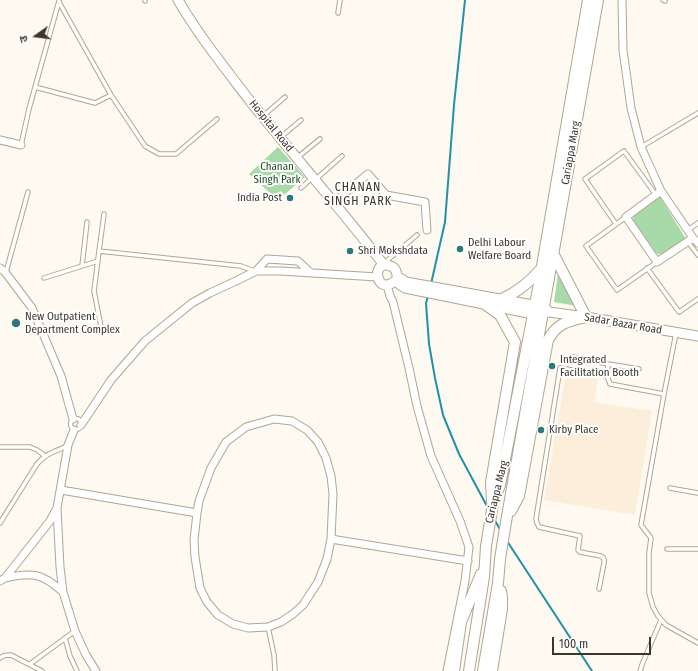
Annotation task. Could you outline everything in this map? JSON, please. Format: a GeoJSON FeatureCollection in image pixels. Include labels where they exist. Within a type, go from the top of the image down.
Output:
{"type":"FeatureCollection","features":[{"type":"Feature","properties":{"kind":"main road","name":"Cariappa Marg"},"geometry":{"type":"LineString","coordinates":[[469,671],[484,577],[486,546],[493,504],[500,485],[553,253],[588,0]]}},
{"type":"Feature","properties":{"kind":"main road","name":"Cariappa Marg"},"geometry":{"type":"LineString","coordinates":[[483,671],[541,310],[541,269],[566,157],[598,0]]}},
{"type":"Feature","properties":{"kind":"main road"},"geometry":{"type":"LineString","coordinates":[[506,522],[519,496],[548,340],[554,330],[562,324],[586,317],[553,253]]}},
{"type":"Feature","properties":{"kind":"main road"},"geometry":{"type":"LineString","coordinates":[[502,299],[529,282],[541,269]]}},
{"type":"Feature","properties":{"kind":"main road"},"geometry":{"type":"LineString","coordinates":[[486,305],[500,315],[515,342],[491,482],[493,504]]}},
{"type":"Feature","properties":{"kind":"main road"},"geometry":{"type":"LineString","coordinates":[[454,671],[461,622],[485,565]]}},
{"type":"Feature","properties":{"kind":"main road"},"geometry":{"type":"LineString","coordinates":[[492,671],[502,609],[502,597],[498,584]]}},
{"type":"Feature","properties":{"kind":"street","name":"Hospital Road"},"geometry":{"type":"LineString","coordinates":[[178,0],[214,55],[383,264]]}},
{"type":"Feature","properties":{"kind":"street"},"geometry":{"type":"LineString","coordinates":[[622,0],[623,50],[631,108],[641,148],[658,193],[688,230],[693,241],[657,262],[626,217],[658,193]]}},
{"type":"Feature","properties":{"kind":"street"},"geometry":{"type":"LineString","coordinates":[[0,140],[21,145]]}},
{"type":"Feature","properties":{"kind":"street"},"geometry":{"type":"LineString","coordinates":[[334,202],[368,174],[386,195],[425,202],[427,230]]}},
{"type":"Feature","properties":{"kind":"street"},"geometry":{"type":"LineString","coordinates":[[81,424],[111,380],[145,342],[192,302],[256,271],[267,259],[298,261],[311,273]]}},
{"type":"Feature","properties":{"kind":"street"},"geometry":{"type":"LineString","coordinates":[[447,671],[465,581],[469,546],[460,520],[431,456],[417,406],[393,302],[390,296],[393,281],[396,271],[392,266],[383,264],[378,271],[377,276],[379,282],[382,283],[393,281],[405,288],[413,286],[441,292],[486,305],[541,310]]}},
{"type":"Feature","properties":{"kind":"street"},"geometry":{"type":"LineString","coordinates":[[3,270],[32,308],[60,376],[73,419]]}},
{"type":"Feature","properties":{"kind":"street"},"geometry":{"type":"LineString","coordinates":[[256,271],[377,276]]}},
{"type":"Feature","properties":{"kind":"street"},"geometry":{"type":"LineString","coordinates":[[441,292],[502,299],[541,310]]}},
{"type":"Feature","properties":{"kind":"street","name":"Sadar Bazar Road"},"geometry":{"type":"LineString","coordinates":[[541,310],[698,336]]}},
{"type":"Feature","properties":{"kind":"street"},"geometry":{"type":"LineString","coordinates":[[274,419],[292,421],[307,430],[318,442],[326,458],[331,476],[333,494],[331,539],[327,559],[318,582],[303,605],[293,614],[281,622],[268,627],[248,628],[233,624],[218,615],[207,602],[200,588],[194,540],[199,501],[211,468],[226,442],[246,427],[274,419]]}},
{"type":"Feature","properties":{"kind":"street"},"geometry":{"type":"LineString","coordinates":[[74,430],[68,445],[57,508],[60,568],[63,592],[75,630],[86,655],[96,671]]}},
{"type":"Feature","properties":{"kind":"street"},"geometry":{"type":"LineString","coordinates":[[61,490],[197,513]]}},
{"type":"Feature","properties":{"kind":"street"},"geometry":{"type":"LineString","coordinates":[[2,579],[50,521],[57,508]]}},
{"type":"Feature","properties":{"kind":"street"},"geometry":{"type":"LineString","coordinates":[[331,539],[468,561]]}},
{"type":"Feature","properties":{"kind":"street"},"geometry":{"type":"LineString","coordinates":[[2,579],[16,575],[29,574],[40,576],[54,583],[63,592]]}},
{"type":"Feature","properties":{"kind":"lane"},"geometry":{"type":"LineString","coordinates":[[338,13],[340,0]]}},
{"type":"Feature","properties":{"kind":"lane"},"geometry":{"type":"LineString","coordinates":[[21,145],[35,87],[59,1]]}},
{"type":"Feature","properties":{"kind":"lane"},"geometry":{"type":"LineString","coordinates":[[59,1],[111,95],[145,146],[159,154],[176,154],[217,119]]}},
{"type":"Feature","properties":{"kind":"lane"},"geometry":{"type":"LineString","coordinates":[[35,87],[95,103],[111,95]]}},
{"type":"Feature","properties":{"kind":"lane"},"geometry":{"type":"LineString","coordinates":[[263,117],[285,97]]}},
{"type":"Feature","properties":{"kind":"lane"},"geometry":{"type":"LineString","coordinates":[[641,148],[698,113]]}},
{"type":"Feature","properties":{"kind":"lane"},"geometry":{"type":"LineString","coordinates":[[280,138],[301,120]]}},
{"type":"Feature","properties":{"kind":"lane"},"geometry":{"type":"LineString","coordinates":[[297,158],[320,138]]}},
{"type":"Feature","properties":{"kind":"lane"},"geometry":{"type":"LineString","coordinates":[[616,224],[585,179],[624,151],[658,193]]}},
{"type":"Feature","properties":{"kind":"lane"},"geometry":{"type":"LineString","coordinates":[[301,188],[342,156]]}},
{"type":"Feature","properties":{"kind":"lane"},"geometry":{"type":"LineString","coordinates":[[3,270],[28,192]]}},
{"type":"Feature","properties":{"kind":"lane"},"geometry":{"type":"LineString","coordinates":[[102,332],[94,292],[104,214]]}},
{"type":"Feature","properties":{"kind":"lane"},"geometry":{"type":"LineString","coordinates":[[626,217],[586,246],[617,290],[657,262]]}},
{"type":"Feature","properties":{"kind":"lane"},"geometry":{"type":"LineString","coordinates":[[82,266],[87,222]]}},
{"type":"Feature","properties":{"kind":"lane"},"geometry":{"type":"LineString","coordinates":[[688,230],[698,223]]}},
{"type":"Feature","properties":{"kind":"lane"},"geometry":{"type":"LineString","coordinates":[[383,264],[416,235]]}},
{"type":"Feature","properties":{"kind":"lane"},"geometry":{"type":"LineString","coordinates":[[693,241],[698,255]]}},
{"type":"Feature","properties":{"kind":"lane"},"geometry":{"type":"LineString","coordinates":[[99,251],[241,266],[256,271]]}},
{"type":"Feature","properties":{"kind":"lane"},"geometry":{"type":"LineString","coordinates":[[44,278],[98,261]]}},
{"type":"Feature","properties":{"kind":"lane"},"geometry":{"type":"LineString","coordinates":[[647,268],[679,312],[698,299]]}},
{"type":"Feature","properties":{"kind":"lane"},"geometry":{"type":"LineString","coordinates":[[676,333],[641,525],[651,538],[649,553],[649,593],[653,607],[666,625],[698,643]]}},
{"type":"Feature","properties":{"kind":"lane"},"geometry":{"type":"LineString","coordinates":[[573,357],[639,369]]}},
{"type":"Feature","properties":{"kind":"lane"},"geometry":{"type":"LineString","coordinates":[[608,364],[607,376],[610,384],[664,394]]}},
{"type":"Feature","properties":{"kind":"lane"},"geometry":{"type":"LineString","coordinates":[[599,589],[605,560],[604,558],[601,556],[580,552],[578,547],[580,536],[539,527],[536,519],[560,368],[607,376]]}},
{"type":"Feature","properties":{"kind":"lane"},"geometry":{"type":"LineString","coordinates":[[73,419],[79,420],[81,424],[79,429],[74,430],[71,428],[70,424],[71,420],[73,419]]}},
{"type":"Feature","properties":{"kind":"lane"},"geometry":{"type":"LineString","coordinates":[[0,523],[37,464],[45,456],[68,445]]}},
{"type":"Feature","properties":{"kind":"lane"},"geometry":{"type":"LineString","coordinates":[[0,447],[30,447],[45,456]]}},
{"type":"Feature","properties":{"kind":"lane"},"geometry":{"type":"LineString","coordinates":[[670,488],[697,492]]}},
{"type":"Feature","properties":{"kind":"lane"},"geometry":{"type":"LineString","coordinates":[[667,549],[698,548]]}},
{"type":"Feature","properties":{"kind":"lane"},"geometry":{"type":"LineString","coordinates":[[640,671],[642,662],[661,620]]}},
{"type":"Feature","properties":{"kind":"lane"},"geometry":{"type":"LineString","coordinates":[[268,627],[274,655],[275,671]]}},
{"type":"Feature","properties":{"kind":"lane"},"geometry":{"type":"LineString","coordinates":[[30,664],[75,630]]}},
{"type":"Feature","properties":{"kind":"lane"},"geometry":{"type":"LineString","coordinates":[[65,638],[70,656],[77,671]]}},
{"type":"Feature","properties":{"kind":"lane"},"geometry":{"type":"LineString","coordinates":[[0,658],[2,656],[11,655],[42,671]]}},
{"type":"Feature","properties":{"kind":"shaded area"},"geometry":{"type":"Polygon","coordinates":[[[566,373],[598,379],[594,402],[652,411],[635,515],[544,500],[566,373]]]}},
{"type":"Feature","properties":{"kind":"green space","name":"Chanan Singh Park"},"geometry":{"type":"Polygon","coordinates":[[[278,147],[305,177],[278,200],[249,174],[278,147]]]}},
{"type":"Feature","properties":{"kind":"green space"},"geometry":{"type":"Polygon","coordinates":[[[660,197],[686,239],[661,255],[656,253],[633,220],[634,215],[660,197]]]}},
{"type":"Feature","properties":{"kind":"green space"},"geometry":{"type":"Polygon","coordinates":[[[558,274],[577,306],[554,302],[558,274]]]}},
{"type":"Feature","properties":{"kind":"waterway"},"geometry":{"type":"LineString","coordinates":[[431,284],[445,222],[454,105],[465,0]]}},
{"type":"Feature","properties":{"kind":"waterway"},"geometry":{"type":"LineString","coordinates":[[428,296],[426,303],[429,344],[443,415],[459,454],[488,508]]}},
{"type":"Feature","properties":{"kind":"waterway"},"geometry":{"type":"LineString","coordinates":[[494,519],[501,531]]}},
{"type":"Feature","properties":{"kind":"waterway"},"geometry":{"type":"LineString","coordinates":[[507,541],[592,671]]}},
{"type":"Feature","properties":{"kind":"place","name":"India Post"},"geometry":{"type":"Point","coordinates":[290,198]}},
{"type":"Feature","properties":{"kind":"place","name":"Delhi Labour Welfare Board"},"geometry":{"type":"Point","coordinates":[460,249]}},
{"type":"Feature","properties":{"kind":"place","name":"Shri Mokshdata"},"geometry":{"type":"Point","coordinates":[350,251]}},
{"type":"Feature","properties":{"kind":"place","name":"New Outpatient Department Complex"},"geometry":{"type":"Point","coordinates":[16,323]}},
{"type":"Feature","properties":{"kind":"place","name":"Integrated Facilitation Booth"},"geometry":{"type":"Point","coordinates":[552,366]}},
{"type":"Feature","properties":{"kind":"place","name":"Kirby Place"},"geometry":{"type":"Point","coordinates":[541,430]}},
{"type":"Feature","properties":{"kind":"district","name":"CHANAN SINGH PARK"},"geometry":{"type":"Point","coordinates":[358,195]}}]}
